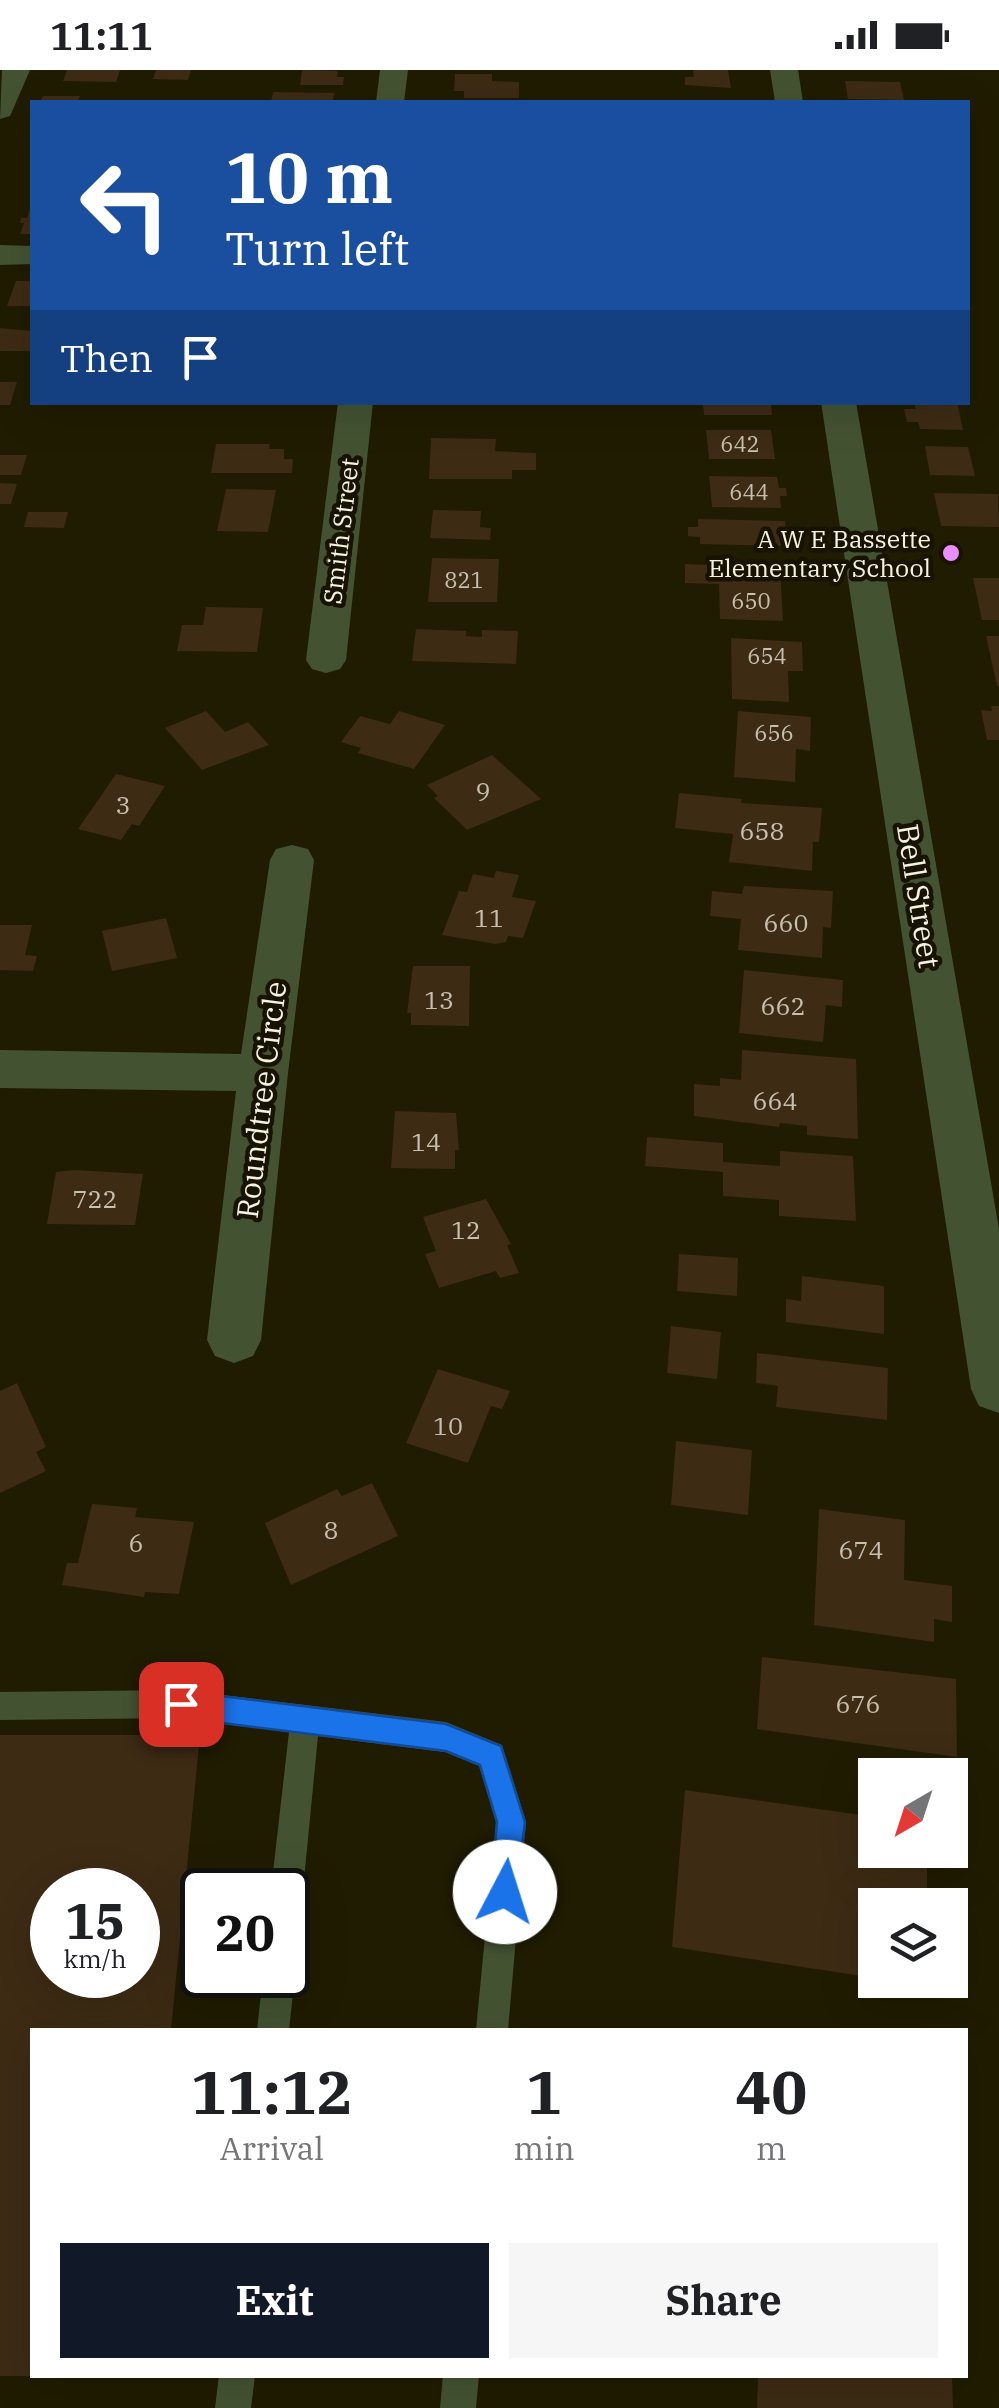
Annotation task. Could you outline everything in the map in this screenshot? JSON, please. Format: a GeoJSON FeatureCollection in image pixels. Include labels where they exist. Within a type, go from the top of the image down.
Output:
{"type":"FeatureCollection","features":[{"type":"Feature","properties":{"kind":"street"},"geometry":{"type":"LineString","coordinates":[[0,110],[16,70]]}},
{"type":"Feature","properties":{"kind":"street"},"geometry":{"type":"LineString","coordinates":[[390,100],[394,70]]}},
{"type":"Feature","properties":{"kind":"street"},"geometry":{"type":"LineString","coordinates":[[784,70],[789,100]]}},
{"type":"Feature","properties":{"kind":"street"},"geometry":{"type":"LineString","coordinates":[[0,255],[30,255]]}},
{"type":"Feature","properties":{"kind":"street","name":"Smith Street"},"geometry":{"type":"LineString","coordinates":[[326,660],[356,405]]}},
{"type":"Feature","properties":{"kind":"street","name":"Bell Street"},"geometry":{"type":"LineString","coordinates":[[838,405],[999,1389]]}},
{"type":"Feature","properties":{"kind":"street","name":"Roundtree Circle"},"geometry":{"type":"LineString","coordinates":[[234,1340],[263,1074],[292,860]]}},
{"type":"Feature","properties":{"kind":"street"},"geometry":{"type":"LineString","coordinates":[[0,1069],[263,1074]]}},
{"type":"Feature","properties":{"kind":"lane"},"geometry":{"type":"LineString","coordinates":[[0,1706],[181,1704],[446,1737],[491,1756],[511,1822],[492,2028]]}},
{"type":"Feature","properties":{"kind":"lane"},"geometry":{"type":"LineString","coordinates":[[290,1868],[305,1720]]}},
{"type":"Feature","properties":{"kind":"lane"},"geometry":{"type":"LineString","coordinates":[[273,2028],[276,1998]]}},
{"type":"Feature","properties":{"kind":"lane"},"geometry":{"type":"LineString","coordinates":[[233,2408],[237,2378]]}},
{"type":"Feature","properties":{"kind":"lane"},"geometry":{"type":"LineString","coordinates":[[458,2408],[461,2378]]}},
{"type":"Feature","properties":{"kind":"building"},"geometry":{"type":"Polygon","coordinates":[[[67,70],[120,70],[116,82],[63,81],[67,70]]]}},
{"type":"Feature","properties":{"kind":"building"},"geometry":{"type":"Polygon","coordinates":[[[156,70],[191,70],[188,80],[153,79],[156,70]]]}},
{"type":"Feature","properties":{"kind":"building"},"geometry":{"type":"Polygon","coordinates":[[[302,70],[338,71],[337,77],[344,77],[343,85],[300,85],[302,70]]]}},
{"type":"Feature","properties":{"kind":"building"},"geometry":{"type":"Polygon","coordinates":[[[693,70],[728,70],[731,88],[685,85],[685,77],[694,77],[693,70]]]}},
{"type":"Feature","properties":{"kind":"building"},"geometry":{"type":"Polygon","coordinates":[[[455,74],[492,74],[492,81],[519,82],[519,98],[464,98],[464,91],[454,91],[455,74]]]}},
{"type":"Feature","properties":{"kind":"building"},"geometry":{"type":"Polygon","coordinates":[[[845,81],[900,82],[904,100],[848,99],[845,81]]]}},
{"type":"Feature","properties":{"kind":"building"},"geometry":{"type":"Polygon","coordinates":[[[273,92],[334,93],[333,100],[271,100],[273,92]]]}},
{"type":"Feature","properties":{"kind":"building"},"geometry":{"type":"Polygon","coordinates":[[[43,96],[80,96],[78,100],[41,100],[43,96]]]}},
{"type":"Feature","properties":{"kind":"building"},"geometry":{"type":"Polygon","coordinates":[[[30,208],[30,234],[20,234],[24,223],[20,223],[21,218],[27,218],[30,208]]]}},
{"type":"Feature","properties":{"kind":"building"},"geometry":{"type":"Polygon","coordinates":[[[16,281],[30,281],[30,306],[7,306],[16,281]]]}},
{"type":"Feature","properties":{"kind":"building"},"geometry":{"type":"Polygon","coordinates":[[[0,328],[30,331],[30,351],[0,351],[0,328]]]}},
{"type":"Feature","properties":{"kind":"building"},"geometry":{"type":"Polygon","coordinates":[[[0,382],[17,382],[10,405],[0,405],[0,382]]]}},
{"type":"Feature","properties":{"kind":"building"},"geometry":{"type":"Polygon","coordinates":[[[703,405],[771,405],[772,415],[704,415],[703,405]]]}},
{"type":"Feature","properties":{"kind":"building"},"geometry":{"type":"Polygon","coordinates":[[[915,405],[958,405],[963,430],[920,429],[918,422],[907,422],[904,409],[916,409],[915,405]]]}},
{"type":"Feature","properties":{"kind":"building"},"geometry":{"type":"Polygon","coordinates":[[[706,430],[771,430],[775,459],[709,459],[706,430]]]}},
{"type":"Feature","properties":{"kind":"building"},"geometry":{"type":"Polygon","coordinates":[[[431,438],[496,439],[495,451],[536,453],[536,470],[512,470],[512,479],[429,479],[431,438]]]}},
{"type":"Feature","properties":{"kind":"building"},"geometry":{"type":"Polygon","coordinates":[[[216,444],[270,444],[269,449],[284,449],[284,459],[293,459],[292,473],[211,473],[216,444]]]}},
{"type":"Feature","properties":{"kind":"building"},"geometry":{"type":"Polygon","coordinates":[[[925,446],[968,447],[975,476],[930,475],[925,446]]]}},
{"type":"Feature","properties":{"kind":"building"},"geometry":{"type":"Polygon","coordinates":[[[0,455],[27,455],[21,475],[0,475],[0,455]]]}},
{"type":"Feature","properties":{"kind":"building"},"geometry":{"type":"Polygon","coordinates":[[[709,476],[777,477],[779,488],[786,488],[787,496],[780,496],[781,508],[712,507],[709,476]]]}},
{"type":"Feature","properties":{"kind":"building"},"geometry":{"type":"Polygon","coordinates":[[[0,483],[17,484],[11,504],[0,504],[0,483]]]}},
{"type":"Feature","properties":{"kind":"building"},"geometry":{"type":"Polygon","coordinates":[[[226,489],[276,490],[268,532],[217,531],[226,489]]]}},
{"type":"Feature","properties":{"kind":"building"},"geometry":{"type":"Polygon","coordinates":[[[934,493],[998,494],[999,527],[941,526],[934,493]]]}},
{"type":"Feature","properties":{"kind":"building"},"geometry":{"type":"Polygon","coordinates":[[[433,510],[481,511],[480,527],[491,528],[490,540],[430,538],[433,510]]]}},
{"type":"Feature","properties":{"kind":"building"},"geometry":{"type":"Polygon","coordinates":[[[28,512],[68,512],[64,528],[24,527],[28,512]]]}},
{"type":"Feature","properties":{"kind":"building"},"geometry":{"type":"Polygon","coordinates":[[[698,519],[785,521],[787,546],[700,544],[700,537],[688,536],[688,527],[698,527],[698,519]]]}},
{"type":"Feature","properties":{"kind":"building"},"geometry":{"type":"Polygon","coordinates":[[[432,558],[499,559],[497,602],[428,602],[432,558]]]}},
{"type":"Feature","properties":{"kind":"building"},"geometry":{"type":"Polygon","coordinates":[[[685,564],[780,568],[783,621],[720,619],[719,584],[685,583],[685,564]]]}},
{"type":"Feature","properties":{"kind":"building"},"geometry":{"type":"Polygon","coordinates":[[[973,578],[999,578],[999,620],[982,620],[973,578]]]}},
{"type":"Feature","properties":{"kind":"building"},"geometry":{"type":"Polygon","coordinates":[[[206,607],[263,608],[257,652],[177,651],[182,625],[203,625],[206,607]]]}},
{"type":"Feature","properties":{"kind":"building"},"geometry":{"type":"Polygon","coordinates":[[[416,629],[466,631],[466,636],[482,637],[482,630],[518,631],[516,664],[412,661],[416,629]]]}},
{"type":"Feature","properties":{"kind":"building"},"geometry":{"type":"Polygon","coordinates":[[[986,636],[999,636],[999,686],[997,686],[986,636]]]}},
{"type":"Feature","properties":{"kind":"building"},"geometry":{"type":"Polygon","coordinates":[[[731,638],[802,642],[803,671],[788,671],[789,702],[732,699],[731,638]]]}},
{"type":"Feature","properties":{"kind":"building"},"geometry":{"type":"Polygon","coordinates":[[[991,706],[999,706],[999,740],[987,740],[981,710],[992,711],[991,706]]]}},
{"type":"Feature","properties":{"kind":"building"},"geometry":{"type":"Polygon","coordinates":[[[206,711],[225,732],[248,722],[269,745],[202,770],[165,728],[206,711]]]}},
{"type":"Feature","properties":{"kind":"building"},"geometry":{"type":"Polygon","coordinates":[[[399,711],[445,725],[414,769],[358,753],[361,748],[341,742],[360,716],[390,724],[399,711]]]}},
{"type":"Feature","properties":{"kind":"building"},"geometry":{"type":"Polygon","coordinates":[[[738,711],[811,717],[810,751],[796,749],[795,782],[734,777],[738,711]]]}},
{"type":"Feature","properties":{"kind":"building"},"geometry":{"type":"Polygon","coordinates":[[[492,755],[541,799],[467,830],[434,798],[438,796],[427,785],[492,755]]]}},
{"type":"Feature","properties":{"kind":"building"},"geometry":{"type":"Polygon","coordinates":[[[116,774],[165,786],[139,826],[132,824],[121,840],[78,829],[116,774]]]}},
{"type":"Feature","properties":{"kind":"building"},"geometry":{"type":"Polygon","coordinates":[[[679,793],[742,799],[741,803],[822,808],[819,842],[813,842],[812,871],[729,862],[733,834],[675,828],[679,793]]]}},
{"type":"Feature","properties":{"kind":"building"},"geometry":{"type":"Polygon","coordinates":[[[496,871],[519,875],[512,897],[536,901],[523,938],[508,936],[506,942],[496,944],[442,935],[459,891],[467,892],[473,874],[494,878],[496,871]]]}},
{"type":"Feature","properties":{"kind":"building"},"geometry":{"type":"Polygon","coordinates":[[[744,886],[833,891],[831,928],[823,927],[822,958],[738,950],[741,919],[710,916],[712,891],[742,894],[744,886]]]}},
{"type":"Feature","properties":{"kind":"building"},"geometry":{"type":"Polygon","coordinates":[[[166,918],[177,958],[112,971],[102,931],[166,918]]]}},
{"type":"Feature","properties":{"kind":"building"},"geometry":{"type":"Polygon","coordinates":[[[0,925],[32,925],[25,955],[37,956],[33,971],[0,970],[0,925]]]}},
{"type":"Feature","properties":{"kind":"building"},"geometry":{"type":"Polygon","coordinates":[[[413,966],[470,966],[469,1026],[411,1025],[411,1013],[407,1013],[413,966]]]}},
{"type":"Feature","properties":{"kind":"building"},"geometry":{"type":"Polygon","coordinates":[[[744,970],[843,980],[842,1007],[826,1005],[823,1042],[739,1033],[744,970]]]}},
{"type":"Feature","properties":{"kind":"building"},"geometry":{"type":"Polygon","coordinates":[[[742,1050],[856,1059],[858,1139],[807,1135],[807,1126],[780,1123],[779,1127],[694,1116],[694,1084],[720,1086],[720,1078],[741,1080],[742,1050]]]}},
{"type":"Feature","properties":{"kind":"building"},"geometry":{"type":"Polygon","coordinates":[[[395,1111],[456,1113],[459,1150],[455,1150],[455,1169],[391,1168],[395,1111]]]}},
{"type":"Feature","properties":{"kind":"building"},"geometry":{"type":"Polygon","coordinates":[[[647,1137],[723,1143],[723,1162],[780,1166],[780,1151],[853,1156],[856,1221],[779,1216],[779,1200],[723,1196],[723,1172],[645,1166],[647,1137]]]}},
{"type":"Feature","properties":{"kind":"building"},"geometry":{"type":"Polygon","coordinates":[[[56,1172],[143,1174],[135,1225],[47,1224],[56,1172]]]}},
{"type":"Feature","properties":{"kind":"building"},"geometry":{"type":"Polygon","coordinates":[[[486,1199],[511,1244],[507,1245],[519,1273],[500,1278],[496,1271],[439,1288],[425,1254],[436,1251],[423,1217],[486,1199]]]}},
{"type":"Feature","properties":{"kind":"building"},"geometry":{"type":"Polygon","coordinates":[[[679,1254],[738,1258],[737,1296],[677,1291],[679,1254]]]}},
{"type":"Feature","properties":{"kind":"building"},"geometry":{"type":"Polygon","coordinates":[[[802,1276],[884,1286],[884,1334],[786,1322],[786,1299],[801,1301],[802,1276]]]}},
{"type":"Feature","properties":{"kind":"building"},"geometry":{"type":"Polygon","coordinates":[[[671,1326],[721,1332],[717,1379],[667,1373],[671,1326]]]}},
{"type":"Feature","properties":{"kind":"building"},"geometry":{"type":"Polygon","coordinates":[[[757,1353],[888,1368],[887,1420],[776,1407],[778,1386],[756,1383],[757,1353]]]}},
{"type":"Feature","properties":{"kind":"building"},"geometry":{"type":"Polygon","coordinates":[[[438,1369],[510,1391],[502,1409],[491,1406],[468,1463],[406,1443],[438,1369]]]}},
{"type":"Feature","properties":{"kind":"building"},"geometry":{"type":"Polygon","coordinates":[[[17,1383],[46,1447],[36,1452],[46,1471],[0,1493],[0,1391],[17,1383]]]}},
{"type":"Feature","properties":{"kind":"building"},"geometry":{"type":"Polygon","coordinates":[[[676,1441],[752,1450],[748,1515],[671,1505],[676,1441]]]}},
{"type":"Feature","properties":{"kind":"building"},"geometry":{"type":"Polygon","coordinates":[[[372,1483],[398,1536],[291,1585],[265,1523],[337,1489],[342,1496],[372,1483]]]}},
{"type":"Feature","properties":{"kind":"building"},"geometry":{"type":"Polygon","coordinates":[[[92,1504],[137,1508],[135,1517],[194,1522],[179,1594],[145,1592],[144,1597],[62,1585],[67,1563],[78,1563],[92,1504]]]}},
{"type":"Feature","properties":{"kind":"building"},"geometry":{"type":"Polygon","coordinates":[[[819,1509],[905,1520],[904,1580],[952,1586],[952,1622],[934,1619],[934,1642],[814,1625],[819,1509]]]}},
{"type":"Feature","properties":{"kind":"building"},"geometry":{"type":"Polygon","coordinates":[[[762,1657],[956,1679],[957,1757],[757,1729],[762,1657]]]}},
{"type":"Feature","properties":{"kind":"building"},"geometry":{"type":"Polygon","coordinates":[[[0,1735],[200,1735],[187,1868],[180,1868],[180,1938],[171,2028],[30,2028],[30,2376],[0,2376],[0,1735]]]}},
{"type":"Feature","properties":{"kind":"building"},"geometry":{"type":"Polygon","coordinates":[[[685,1790],[858,1815],[858,1868],[927,1868],[927,1888],[858,1888],[858,1975],[672,1947],[685,1790]]]}},
{"type":"Feature","properties":{"kind":"building"},"geometry":{"type":"Polygon","coordinates":[[[758,2378],[952,2378],[953,2408],[757,2408],[758,2378]]]}},
{"type":"Feature","properties":{"kind":"place","name":"A W E Bassette Elementary School"},"geometry":{"type":"Point","coordinates":[951,553]}},
{"type":"Feature","properties":{"kind":"route"},"geometry":{"type":"LineString","coordinates":[[181,1704],[446,1737],[491,1756],[511,1822],[505,1892]]}}]}
